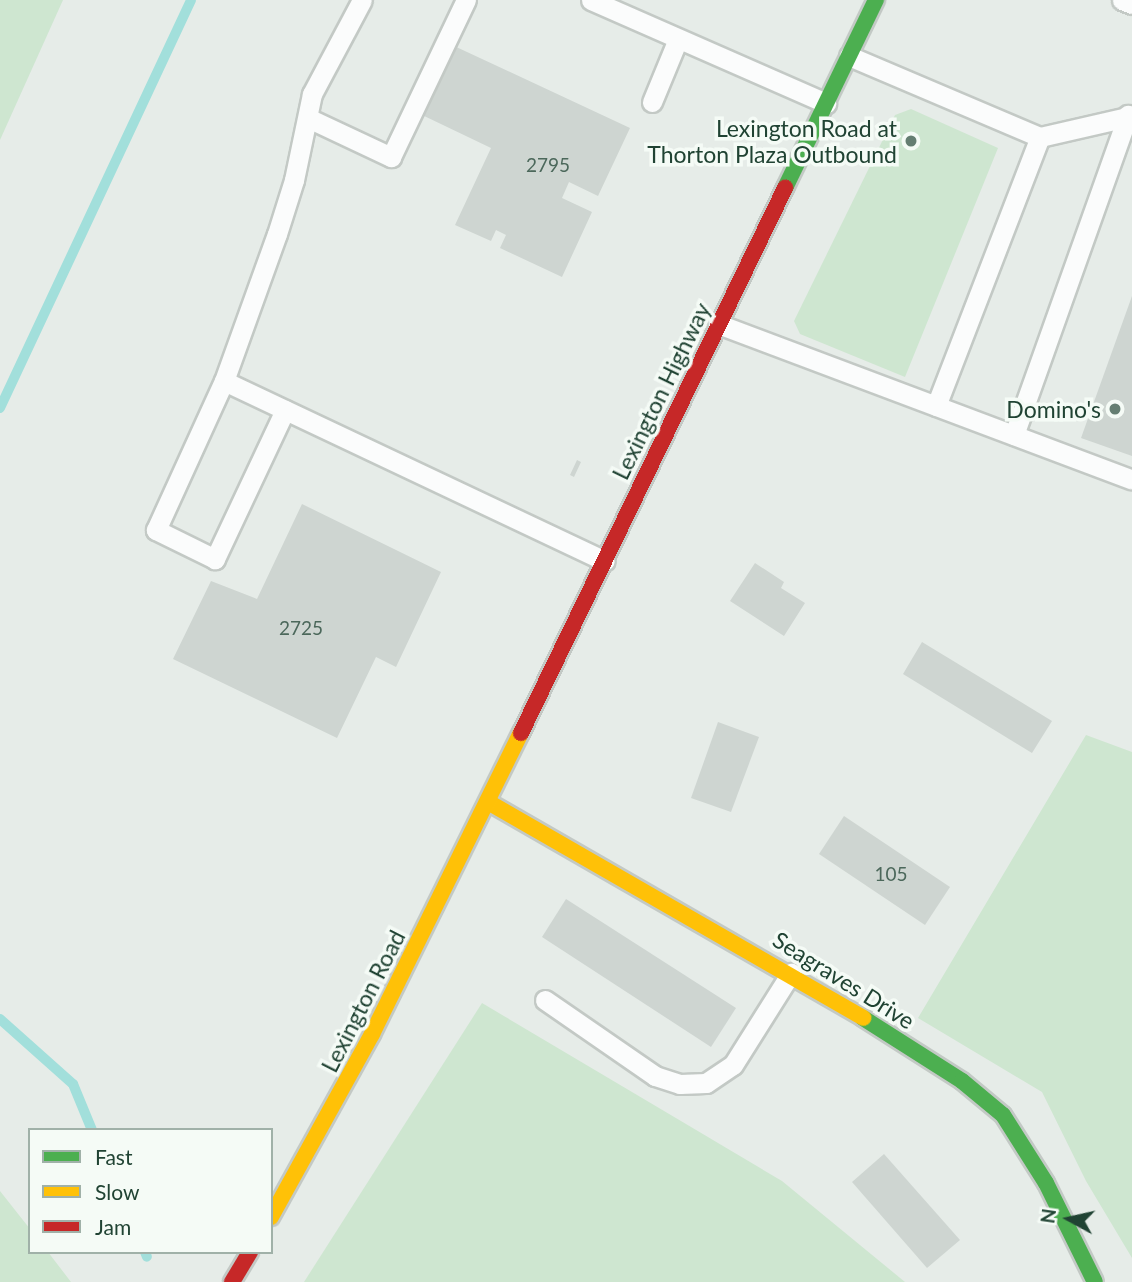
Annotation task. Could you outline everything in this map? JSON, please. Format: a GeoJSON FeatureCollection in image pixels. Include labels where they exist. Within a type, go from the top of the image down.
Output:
{"type":"FeatureCollection","features":[{"type":"Feature","properties":{"kind":"main road","name":"Lexington Highway"},"geometry":{"type":"LineString","coordinates":[[488,802],[876,0]]}},
{"type":"Feature","properties":{"kind":"main road","name":"Seagraves Drive"},"geometry":{"type":"LineString","coordinates":[[488,802],[791,973],[962,1081],[1003,1115],[1046,1183],[1095,1282]]}},
{"type":"Feature","properties":{"kind":"main road","name":"Lexington Road"},"geometry":{"type":"LineString","coordinates":[[273,1213],[366,1045],[488,802]]}},
{"type":"Feature","properties":{"kind":"main road"},"geometry":{"type":"LineString","coordinates":[[232,1282],[249,1254]]}},
{"type":"Feature","properties":{"kind":"lane"},"geometry":{"type":"LineString","coordinates":[[285,410],[215,559],[156,530],[224,381],[294,180],[312,94],[362,0]]}},
{"type":"Feature","properties":{"kind":"lane"},"geometry":{"type":"LineString","coordinates":[[308,118],[391,157],[466,0]]}},
{"type":"Feature","properties":{"kind":"lane"},"geometry":{"type":"LineString","coordinates":[[591,0],[826,103]]}},
{"type":"Feature","properties":{"kind":"lane"},"geometry":{"type":"LineString","coordinates":[[1122,0],[1132,4]]}},
{"type":"Feature","properties":{"kind":"lane"},"geometry":{"type":"LineString","coordinates":[[652,102],[678,39]]}},
{"type":"Feature","properties":{"kind":"lane"},"geometry":{"type":"LineString","coordinates":[[849,56],[1040,137],[1130,116]]}},
{"type":"Feature","properties":{"kind":"lane"},"geometry":{"type":"LineString","coordinates":[[1014,435],[1130,116]]}},
{"type":"Feature","properties":{"kind":"lane"},"geometry":{"type":"LineString","coordinates":[[936,406],[1040,137]]}},
{"type":"Feature","properties":{"kind":"lane"},"geometry":{"type":"LineString","coordinates":[[718,324],[1132,480]]}},
{"type":"Feature","properties":{"kind":"lane"},"geometry":{"type":"LineString","coordinates":[[224,381],[605,561]]}},
{"type":"Feature","properties":{"kind":"lane"},"geometry":{"type":"LineString","coordinates":[[545,1000],[655,1076],[680,1084],[706,1083],[733,1065],[791,973]]}},
{"type":"Feature","properties":{"kind":"green space"},"geometry":{"type":"Polygon","coordinates":[[[0,0],[63,0],[0,140],[0,0]]]}},
{"type":"Feature","properties":{"kind":"green space"},"geometry":{"type":"Polygon","coordinates":[[[911,109],[998,148],[905,377],[800,334],[794,321],[895,115],[911,109]]]}},
{"type":"Feature","properties":{"kind":"green space"},"geometry":{"type":"Polygon","coordinates":[[[1086,735],[1132,752],[1132,1258],[1086,1181],[1042,1092],[918,1018],[1086,735]]]}},
{"type":"Feature","properties":{"kind":"green space"},"geometry":{"type":"Polygon","coordinates":[[[482,1003],[782,1181],[905,1282],[304,1282],[482,1003]]]}},
{"type":"Feature","properties":{"kind":"green space"},"geometry":{"type":"Polygon","coordinates":[[[0,1191],[28,1226],[28,1254],[50,1254],[71,1282],[0,1282],[0,1191]]]}},
{"type":"Feature","properties":{"kind":"building"},"geometry":{"type":"Polygon","coordinates":[[[452,45],[630,128],[598,196],[569,182],[562,198],[592,212],[562,277],[500,248],[506,235],[496,230],[491,241],[455,225],[491,148],[420,114],[452,45]]]}},
{"type":"Feature","properties":{"kind":"building"},"geometry":{"type":"Polygon","coordinates":[[[1132,296],[1132,456],[1081,438],[1132,296]]]}},
{"type":"Feature","properties":{"kind":"building"},"geometry":{"type":"Polygon","coordinates":[[[577,460],[581,462],[574,477],[570,475],[577,460]]]}},
{"type":"Feature","properties":{"kind":"building"},"geometry":{"type":"Polygon","coordinates":[[[302,504],[441,572],[396,667],[376,657],[337,738],[173,659],[211,581],[257,599],[302,504]]]}},
{"type":"Feature","properties":{"kind":"building"},"geometry":{"type":"Polygon","coordinates":[[[755,563],[784,582],[781,588],[805,603],[784,636],[730,601],[755,563]]]}},
{"type":"Feature","properties":{"kind":"building"},"geometry":{"type":"Polygon","coordinates":[[[922,642],[1052,721],[1032,753],[903,674],[922,642]]]}},
{"type":"Feature","properties":{"kind":"building"},"geometry":{"type":"Polygon","coordinates":[[[718,722],[759,737],[731,812],[691,798],[718,722]]]}},
{"type":"Feature","properties":{"kind":"building"},"geometry":{"type":"Polygon","coordinates":[[[844,816],[950,887],[925,925],[819,854],[844,816]]]}},
{"type":"Feature","properties":{"kind":"building"},"geometry":{"type":"Polygon","coordinates":[[[566,899],[736,1008],[711,1047],[542,937],[566,899]]]}},
{"type":"Feature","properties":{"kind":"building"},"geometry":{"type":"Polygon","coordinates":[[[884,1154],[960,1240],[927,1268],[852,1182],[884,1154]]]}},
{"type":"Feature","properties":{"kind":"waterway"},"geometry":{"type":"LineString","coordinates":[[0,408],[191,0]]}},
{"type":"Feature","properties":{"kind":"waterway"},"geometry":{"type":"LineString","coordinates":[[0,1019],[73,1084],[91,1128]]}},
{"type":"Feature","properties":{"kind":"traffic: fast"},"geometry":{"type":"LineString","coordinates":[[785,188],[876,0]]}},
{"type":"Feature","properties":{"kind":"traffic: fast"},"geometry":{"type":"LineString","coordinates":[[863,1018],[962,1081],[1003,1115],[1046,1183],[1095,1282]]}},
{"type":"Feature","properties":{"kind":"traffic: slow"},"geometry":{"type":"LineString","coordinates":[[273,1213],[372,1034],[521,733]]}},
{"type":"Feature","properties":{"kind":"traffic: slow"},"geometry":{"type":"LineString","coordinates":[[488,802],[863,1018]]}},
{"type":"Feature","properties":{"kind":"traffic: jam"},"geometry":{"type":"LineString","coordinates":[[521,733],[785,188]]}},
{"type":"Feature","properties":{"kind":"traffic: jam"},"geometry":{"type":"LineString","coordinates":[[232,1282],[249,1254]]}},
{"type":"Feature","properties":{"kind":"place","name":"Lexington Road at Thorton Plaza Outbound"},"geometry":{"type":"Point","coordinates":[911,141]}},
{"type":"Feature","properties":{"kind":"place","name":"Domino's"},"geometry":{"type":"Point","coordinates":[1115,409]}}]}
